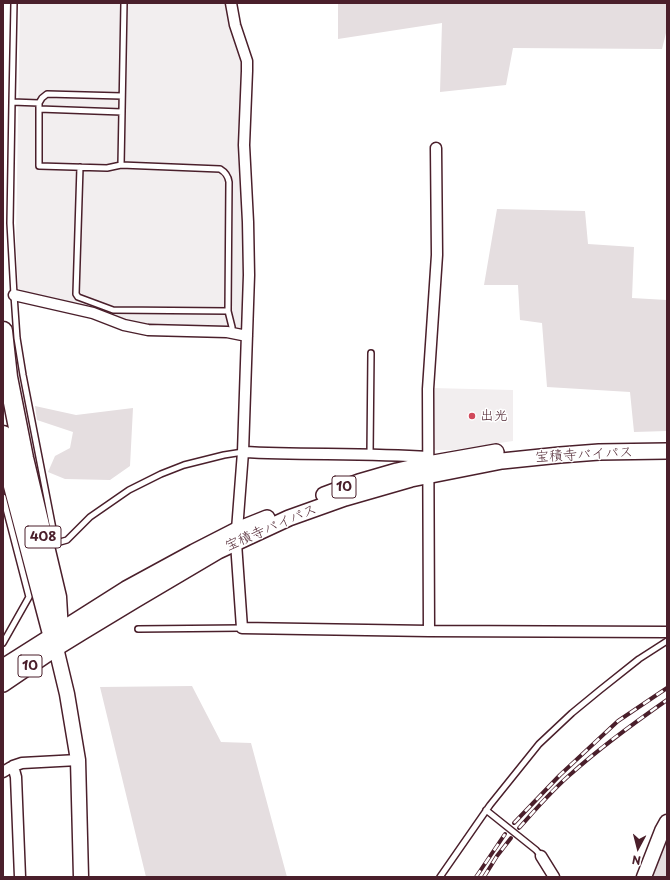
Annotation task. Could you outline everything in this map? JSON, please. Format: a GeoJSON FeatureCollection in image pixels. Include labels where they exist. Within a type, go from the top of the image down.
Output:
{"type":"FeatureCollection","features":[{"type":"Feature","properties":{"kind":"highway","name":"408"},"geometry":{"type":"LineString","coordinates":[[3,331],[16,376],[24,458],[57,597],[56,638]]}},
{"type":"Feature","properties":{"kind":"highway","name":"408"},"geometry":{"type":"LineString","coordinates":[[3,435],[12,486],[56,638]]}},
{"type":"Feature","properties":{"kind":"main road","name":"宝積寺バイパス"},"geometry":{"type":"LineString","coordinates":[[3,667],[56,638],[135,600],[218,551],[237,536],[345,498],[405,480],[428,465],[490,452],[543,446],[667,441]]}},
{"type":"Feature","properties":{"kind":"main road","name":"宝積寺バイパス"},"geometry":{"type":"LineString","coordinates":[[428,465],[502,461],[599,452],[667,451]]}},
{"type":"Feature","properties":{"kind":"main road","name":"宝積寺バイパス"},"geometry":{"type":"LineString","coordinates":[[3,684],[56,638]]}},
{"type":"Feature","properties":{"kind":"street"},"geometry":{"type":"LineString","coordinates":[[231,3],[235,26],[247,62],[244,145],[249,276],[243,452],[237,536],[242,628],[429,631],[667,632]]}},
{"type":"Feature","properties":{"kind":"street"},"geometry":{"type":"LineString","coordinates":[[429,631],[428,389],[437,254],[436,148]]}},
{"type":"Feature","properties":{"kind":"street"},"geometry":{"type":"LineString","coordinates":[[14,295],[93,313],[124,324],[148,330],[227,332],[247,336]]}},
{"type":"Feature","properties":{"kind":"street"},"geometry":{"type":"LineString","coordinates":[[243,452],[282,454],[370,454],[428,465]]}},
{"type":"Feature","properties":{"kind":"street"},"geometry":{"type":"LineString","coordinates":[[56,638],[78,760],[82,877]]}},
{"type":"Feature","properties":{"kind":"street"},"geometry":{"type":"LineString","coordinates":[[3,772],[22,763],[78,760]]}},
{"type":"Feature","properties":{"kind":"street"},"geometry":{"type":"LineString","coordinates":[[13,766],[16,777],[20,877]]}},
{"type":"Feature","properties":{"kind":"street"},"geometry":{"type":"LineString","coordinates":[[644,877],[667,822]]}},
{"type":"Feature","properties":{"kind":"street"},"geometry":{"type":"LineString","coordinates":[[541,856],[554,877]]}},
{"type":"Feature","properties":{"kind":"lane"},"geometry":{"type":"LineString","coordinates":[[14,3],[10,223],[17,338],[16,376],[56,538],[60,542],[67,540],[90,517],[129,490],[160,474],[184,465],[243,452]]}},
{"type":"Feature","properties":{"kind":"lane"},"geometry":{"type":"LineString","coordinates":[[121,165],[124,3]]}},
{"type":"Feature","properties":{"kind":"lane"},"geometry":{"type":"LineString","coordinates":[[122,96],[47,94],[42,98],[39,103],[39,166],[107,168],[121,165],[220,169],[228,176],[230,194],[228,311],[232,334]]}},
{"type":"Feature","properties":{"kind":"lane"},"geometry":{"type":"LineString","coordinates":[[12,102],[39,103]]}},
{"type":"Feature","properties":{"kind":"lane"},"geometry":{"type":"LineString","coordinates":[[39,109],[122,112]]}},
{"type":"Feature","properties":{"kind":"lane"},"geometry":{"type":"LineString","coordinates":[[80,167],[76,294],[78,297],[113,310],[228,311]]}},
{"type":"Feature","properties":{"kind":"lane"},"geometry":{"type":"LineString","coordinates":[[370,454],[371,353]]}},
{"type":"Feature","properties":{"kind":"lane"},"geometry":{"type":"LineString","coordinates":[[3,497],[29,597],[3,643]]}},
{"type":"Feature","properties":{"kind":"lane"},"geometry":{"type":"LineString","coordinates":[[138,629],[242,628]]}},
{"type":"Feature","properties":{"kind":"lane"},"geometry":{"type":"LineString","coordinates":[[440,877],[486,810],[539,744],[572,713],[600,690],[639,659],[667,641]]}},
{"type":"Feature","properties":{"kind":"lane"},"geometry":{"type":"LineString","coordinates":[[486,810],[536,850],[541,856]]}},
{"type":"Feature","properties":{"kind":"shaded area"},"geometry":{"type":"Polygon","coordinates":[[[20,3],[228,3],[245,61],[246,271],[243,331],[146,326],[87,307],[30,295],[18,288],[16,239],[20,3]]]}},
{"type":"Feature","properties":{"kind":"shaded area"},"geometry":{"type":"Polygon","coordinates":[[[338,3],[667,3],[667,29],[662,49],[513,48],[506,85],[440,92],[442,23],[338,39],[338,3]]]}},
{"type":"Feature","properties":{"kind":"shaded area"},"geometry":{"type":"Polygon","coordinates":[[[497,209],[585,211],[588,244],[634,247],[632,298],[667,300],[667,431],[634,432],[630,392],[547,387],[542,323],[520,320],[518,285],[484,285],[497,209]]]}},
{"type":"Feature","properties":{"kind":"shaded area","name":"出光"},"geometry":{"type":"Polygon","coordinates":[[[432,388],[513,390],[513,441],[452,450],[436,450],[431,447],[432,388]]]}},
{"type":"Feature","properties":{"kind":"shaded area"},"geometry":{"type":"Polygon","coordinates":[[[35,406],[76,415],[133,408],[130,466],[110,480],[65,479],[48,472],[55,456],[70,448],[73,432],[37,420],[35,406]]]}},
{"type":"Feature","properties":{"kind":"shaded area"},"geometry":{"type":"Polygon","coordinates":[[[192,686],[221,742],[251,743],[287,877],[146,877],[100,687],[192,686]]]}},
{"type":"Feature","properties":{"kind":"shaded area"},"geometry":{"type":"Polygon","coordinates":[[[667,838],[667,877],[652,877],[667,838]]]}},
{"type":"Feature","properties":{"kind":"railway"},"geometry":{"type":"LineString","coordinates":[[514,823],[560,775],[618,721],[667,688]]}},
{"type":"Feature","properties":{"kind":"railway"},"geometry":{"type":"LineString","coordinates":[[519,828],[551,792],[583,763],[618,735],[667,700]]}},
{"type":"Feature","properties":{"kind":"railway"},"geometry":{"type":"LineString","coordinates":[[476,877],[505,834]]}},
{"type":"Feature","properties":{"kind":"railway"},"geometry":{"type":"LineString","coordinates":[[484,877],[497,856],[511,838]]}},
{"type":"Feature","properties":{"kind":"place","name":"出光"},"geometry":{"type":"Point","coordinates":[472,416]}}]}
